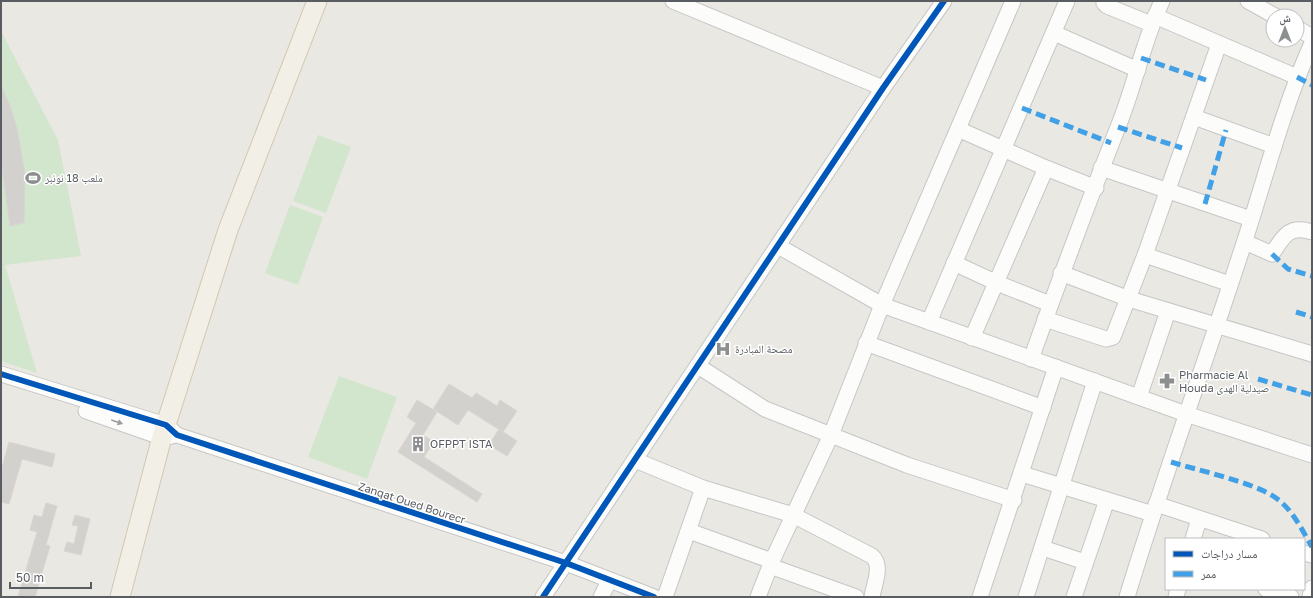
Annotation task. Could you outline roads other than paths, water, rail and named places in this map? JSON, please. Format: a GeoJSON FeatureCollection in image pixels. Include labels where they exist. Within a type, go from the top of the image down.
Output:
{"type":"FeatureCollection","features":[{"type":"Feature","properties":{"kind":"main road"},"geometry":{"type":"LineString","coordinates":[[120,597],[228,230],[317,1]]}},
{"type":"Feature","properties":{"kind":"street"},"geometry":{"type":"LineString","coordinates":[[673,1],[883,88]]}},
{"type":"Feature","properties":{"kind":"street"},"geometry":{"type":"LineString","coordinates":[[543,597],[636,460],[883,88],[944,1]]}},
{"type":"Feature","properties":{"kind":"street"},"geometry":{"type":"LineString","coordinates":[[758,597],[793,515],[831,435],[866,343],[1013,1]]}},
{"type":"Feature","properties":{"kind":"street"},"geometry":{"type":"LineString","coordinates":[[929,322],[1068,1]]}},
{"type":"Feature","properties":{"kind":"street"},"geometry":{"type":"LineString","coordinates":[[1106,1],[1104,4],[1106,6],[1153,20],[1219,44],[1297,77]]}},
{"type":"Feature","properties":{"kind":"street"},"geometry":{"type":"LineString","coordinates":[[1031,358],[1061,273],[1096,188],[1101,168],[1118,127],[1138,70],[1153,20],[1162,1]]}},
{"type":"Feature","properties":{"kind":"street"},"geometry":{"type":"LineString","coordinates":[[1248,1],[1265,10]]}},
{"type":"Feature","properties":{"kind":"street"},"geometry":{"type":"LineString","coordinates":[[1054,33],[1138,70]]}},
{"type":"Feature","properties":{"kind":"street"},"geometry":{"type":"LineString","coordinates":[[1131,596],[1154,509],[1245,242],[1297,77],[1312,43]]}},
{"type":"Feature","properties":{"kind":"street"},"geometry":{"type":"LineString","coordinates":[[1045,319],[1109,340],[1113,337],[1145,255],[1219,44]]}},
{"type":"Feature","properties":{"kind":"street"},"geometry":{"type":"LineString","coordinates":[[1194,116],[1274,146]]}},
{"type":"Feature","properties":{"kind":"street"},"geometry":{"type":"LineString","coordinates":[[958,129],[1046,168],[1096,188]]}},
{"type":"Feature","properties":{"kind":"street"},"geometry":{"type":"LineString","coordinates":[[972,338],[1046,168]]}},
{"type":"Feature","properties":{"kind":"street"},"geometry":{"type":"LineString","coordinates":[[1101,168],[1251,219]]}},
{"type":"Feature","properties":{"kind":"street"},"geometry":{"type":"LineString","coordinates":[[1245,242],[1272,254],[1283,237],[1289,232],[1305,230],[1312,232]]}},
{"type":"Feature","properties":{"kind":"street"},"geometry":{"type":"LineString","coordinates":[[778,246],[882,306],[1186,414],[1312,455]]}},
{"type":"Feature","properties":{"kind":"street"},"geometry":{"type":"LineString","coordinates":[[1145,255],[1230,284]]}},
{"type":"Feature","properties":{"kind":"street"},"geometry":{"type":"LineString","coordinates":[[954,263],[997,283],[1050,304]]}},
{"type":"Feature","properties":{"kind":"street"},"geometry":{"type":"LineString","coordinates":[[1061,273],[1129,299],[1312,354]]}},
{"type":"Feature","properties":{"kind":"street"},"geometry":{"type":"LineString","coordinates":[[1139,397],[1168,311]]}},
{"type":"Feature","properties":{"kind":"street"},"geometry":{"type":"LineString","coordinates":[[866,343],[1043,408]]}},
{"type":"Feature","properties":{"kind":"street"},"geometry":{"type":"LineString","coordinates":[[698,366],[765,409],[907,465],[1014,500]]}},
{"type":"Feature","properties":{"kind":"street"},"geometry":{"type":"LineString","coordinates":[[984,596],[1056,367]]}},
{"type":"Feature","properties":{"kind":"street"},"geometry":{"type":"LineString","coordinates":[[1,374],[168,433]]}},
{"type":"Feature","properties":{"kind":"street"},"geometry":{"type":"LineString","coordinates":[[1026,597],[1043,548],[1095,381]]}},
{"type":"Feature","properties":{"kind":"street"},"geometry":{"type":"LineString","coordinates":[[1,382],[168,433]]}},
{"type":"Feature","properties":{"kind":"street","name":"Zanqat Oued Bourecr"},"geometry":{"type":"LineString","coordinates":[[168,433],[566,563],[609,581],[654,597]]}},
{"type":"Feature","properties":{"kind":"street"},"geometry":{"type":"LineString","coordinates":[[636,460],[703,488],[793,515],[877,560],[878,565],[872,597]]}},
{"type":"Feature","properties":{"kind":"street"},"geometry":{"type":"LineString","coordinates":[[1022,474],[1063,485],[1106,500],[1199,518],[1259,538]]}},
{"type":"Feature","properties":{"kind":"street"},"geometry":{"type":"LineString","coordinates":[[665,597],[703,488]]}},
{"type":"Feature","properties":{"kind":"street"},"geometry":{"type":"LineString","coordinates":[[1074,597],[1106,500]]}},
{"type":"Feature","properties":{"kind":"street"},"geometry":{"type":"LineString","coordinates":[[1193,538],[1199,518]]}},
{"type":"Feature","properties":{"kind":"street"},"geometry":{"type":"LineString","coordinates":[[689,531],[856,597]]}},
{"type":"Feature","properties":{"kind":"street"},"geometry":{"type":"LineString","coordinates":[[1043,548],[1085,562]]}},
{"type":"Feature","properties":{"kind":"street"},"geometry":{"type":"LineString","coordinates":[[601,597],[609,581]]}},
{"type":"Feature","properties":{"kind":"street"},"geometry":{"type":"LineString","coordinates":[[1310,597],[1312,588]]}},
{"type":"Feature","properties":{"kind":"street"},"geometry":{"type":"LineString","coordinates":[[1269,590],[1291,597]]}},
{"type":"Feature","properties":{"kind":"place","name":"ملعب 18 نونبر"},"geometry":{"type":"Point","coordinates":[33,178]}},
{"type":"Feature","properties":{"kind":"place","name":"مصحة المبادرة"},"geometry":{"type":"Point","coordinates":[723,349]}},
{"type":"Feature","properties":{"kind":"place","name":"Pharmacie Al Houda صيدلية الهدى"},"geometry":{"type":"Point","coordinates":[1167,381]}},
{"type":"Feature","properties":{"kind":"place","name":"OFPPT ISTA"},"geometry":{"type":"Point","coordinates":[418,444]}}]}
